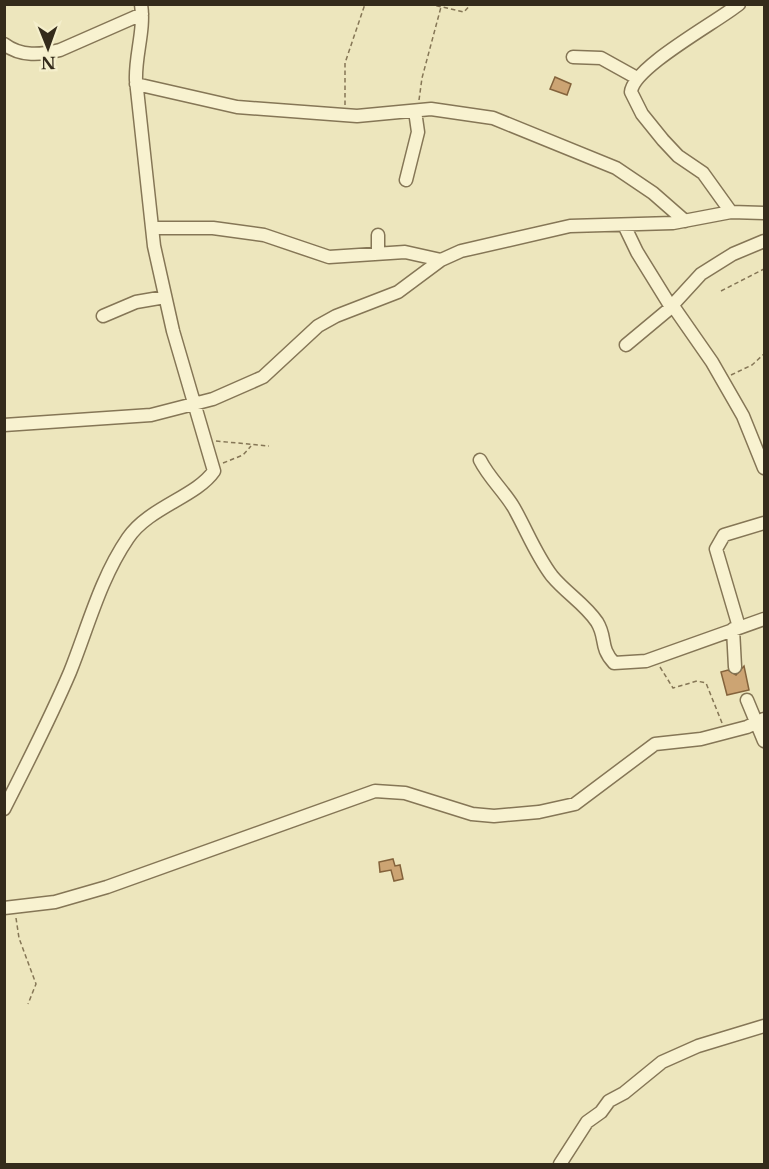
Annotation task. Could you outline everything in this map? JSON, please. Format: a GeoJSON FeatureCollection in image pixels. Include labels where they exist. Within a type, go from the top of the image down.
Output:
{"type":"FeatureCollection","features":[{"type":"Feature","properties":{"kind":"street"},"geometry":{"type":"LineString","coordinates":[[730,212],[703,173],[678,156],[642,114],[631,92],[637,78],[654,62],[738,4]]}},
{"type":"Feature","properties":{"kind":"street"},"geometry":{"type":"LineString","coordinates":[[4,44],[20,53],[46,54],[60,50],[142,9]]}},
{"type":"Feature","properties":{"kind":"street"},"geometry":{"type":"LineString","coordinates":[[4,809],[69,674],[103,581],[129,536],[158,510],[214,472],[214,465],[203,435],[165,297],[153,228],[136,84],[135,60],[142,9]]}},
{"type":"Feature","properties":{"kind":"street"},"geometry":{"type":"LineString","coordinates":[[573,57],[601,58],[637,78]]}},
{"type":"Feature","properties":{"kind":"street"},"geometry":{"type":"LineString","coordinates":[[136,84],[237,107],[345,115],[453,110],[493,118],[629,175],[685,221]]}},
{"type":"Feature","properties":{"kind":"street"},"geometry":{"type":"LineString","coordinates":[[406,180],[418,132],[416,111]]}},
{"type":"Feature","properties":{"kind":"street"},"geometry":{"type":"LineString","coordinates":[[4,425],[151,415],[195,404],[263,377],[318,326],[336,316],[398,292],[441,260],[461,251],[556,229],[685,221],[730,212],[765,213]]}},
{"type":"Feature","properties":{"kind":"street"},"geometry":{"type":"LineString","coordinates":[[624,225],[637,252],[722,380],[743,416],[765,468]]}},
{"type":"Feature","properties":{"kind":"street"},"geometry":{"type":"LineString","coordinates":[[153,228],[213,228],[264,235],[329,257],[405,252],[441,260]]}},
{"type":"Feature","properties":{"kind":"street"},"geometry":{"type":"LineString","coordinates":[[378,235],[378,254]]}},
{"type":"Feature","properties":{"kind":"street"},"geometry":{"type":"LineString","coordinates":[[626,345],[672,306],[701,274],[733,254],[765,241]]}},
{"type":"Feature","properties":{"kind":"street"},"geometry":{"type":"LineString","coordinates":[[103,316],[136,302],[165,297]]}},
{"type":"Feature","properties":{"kind":"street"},"geometry":{"type":"LineString","coordinates":[[480,460],[488,475],[513,507],[549,571],[597,623],[602,632],[604,653],[614,663],[648,660],[736,628],[764,621]]}},
{"type":"Feature","properties":{"kind":"street"},"geometry":{"type":"LineString","coordinates":[[735,667],[736,628],[716,549],[724,535],[765,523]]}},
{"type":"Feature","properties":{"kind":"street"},"geometry":{"type":"LineString","coordinates":[[747,700],[761,721],[765,741]]}},
{"type":"Feature","properties":{"kind":"street"},"geometry":{"type":"LineString","coordinates":[[9,908],[55,902],[107,887],[375,790],[405,793],[472,814],[494,816],[539,812],[576,804],[655,744],[701,739],[761,721]]}},
{"type":"Feature","properties":{"kind":"street"},"geometry":{"type":"LineString","coordinates":[[560,1164],[587,1122],[601,1112],[609,1101],[624,1093],[662,1062],[698,1046],[765,1026]]}},
{"type":"Feature","properties":{"kind":"path"},"geometry":{"type":"LineString","coordinates":[[345,115],[345,63],[365,4]]}},
{"type":"Feature","properties":{"kind":"path"},"geometry":{"type":"LineString","coordinates":[[429,4],[464,12],[471,4]]}},
{"type":"Feature","properties":{"kind":"path"},"geometry":{"type":"LineString","coordinates":[[416,111],[422,78],[441,8]]}},
{"type":"Feature","properties":{"kind":"path"},"geometry":{"type":"LineString","coordinates":[[721,291],[765,269]]}},
{"type":"Feature","properties":{"kind":"path"},"geometry":{"type":"LineString","coordinates":[[722,380],[752,365],[765,354]]}},
{"type":"Feature","properties":{"kind":"path"},"geometry":{"type":"LineString","coordinates":[[203,435],[224,443],[269,446]]}},
{"type":"Feature","properties":{"kind":"path"},"geometry":{"type":"LineString","coordinates":[[214,472],[226,461],[246,453],[251,445]]}},
{"type":"Feature","properties":{"kind":"path"},"geometry":{"type":"LineString","coordinates":[[648,660],[660,666],[673,688],[697,681],[706,683],[719,718],[732,731]]}},
{"type":"Feature","properties":{"kind":"path"},"geometry":{"type":"LineString","coordinates":[[9,908],[36,984],[28,1005]]}},
{"type":"Feature","properties":{"kind":"path"},"geometry":{"type":"LineString","coordinates":[[765,1045],[765,1058]]}},
{"type":"Feature","properties":{"kind":"path"},"geometry":{"type":"LineString","coordinates":[[765,1122],[765,1134]]}},
{"type":"Feature","properties":{"kind":"building"},"geometry":{"type":"Polygon","coordinates":[[[555,77],[571,84],[567,95],[550,89],[555,77]]]}},
{"type":"Feature","properties":{"kind":"building"},"geometry":{"type":"Polygon","coordinates":[[[744,666],[749,690],[727,695],[721,672],[728,670],[736,675],[744,666]]]}},
{"type":"Feature","properties":{"kind":"building"},"geometry":{"type":"Polygon","coordinates":[[[393,859],[395,866],[400,865],[403,879],[394,881],[391,870],[380,872],[379,862],[393,859]]]}}]}
